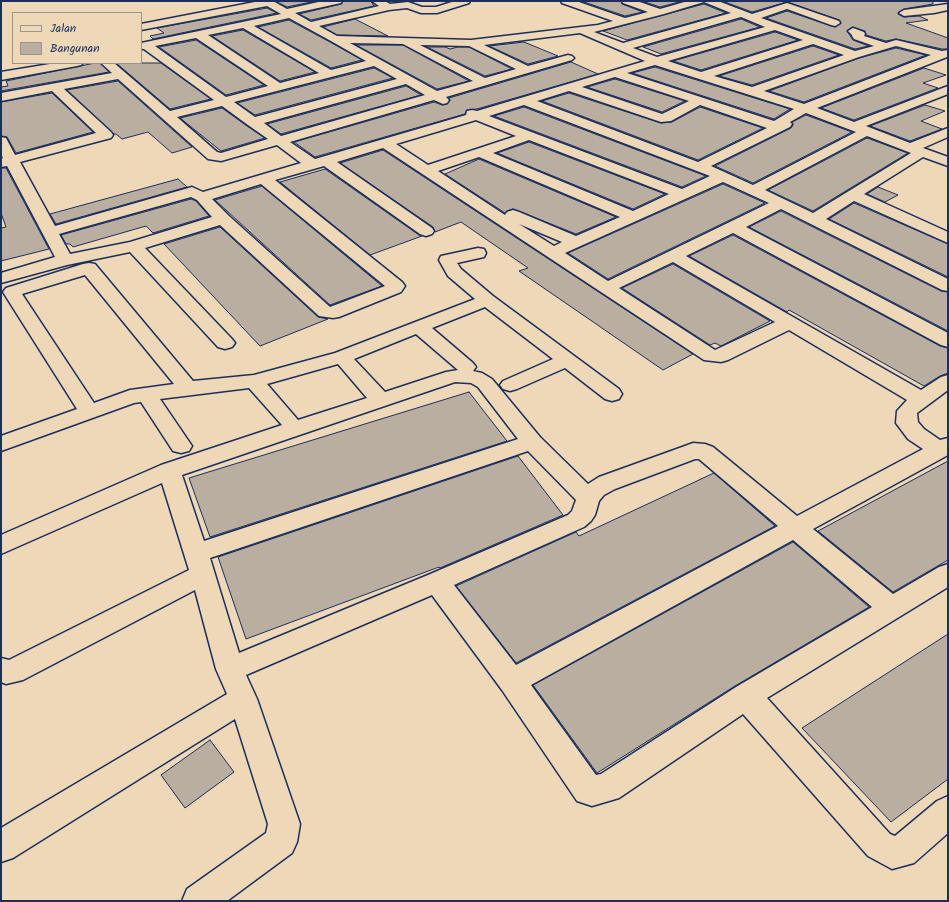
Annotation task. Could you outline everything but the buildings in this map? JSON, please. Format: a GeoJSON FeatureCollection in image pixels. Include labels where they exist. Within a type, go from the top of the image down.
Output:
{"type":"FeatureCollection","features":[{"type":"Feature","properties":{"kind":"street"},"geometry":{"type":"LineString","coordinates":[[144,46],[245,25],[337,1]]}},
{"type":"Feature","properties":{"kind":"street"},"geometry":{"type":"LineString","coordinates":[[377,1],[390,7]]}},
{"type":"Feature","properties":{"kind":"street"},"geometry":{"type":"LineString","coordinates":[[310,25],[390,7],[408,5],[421,10],[437,10],[465,1]]}},
{"type":"Feature","properties":{"kind":"street"},"geometry":{"type":"LineString","coordinates":[[566,1],[624,21]]}},
{"type":"Feature","properties":{"kind":"street"},"geometry":{"type":"LineString","coordinates":[[627,1],[660,12]]}},
{"type":"Feature","properties":{"kind":"street"},"geometry":{"type":"LineString","coordinates":[[335,38],[471,43],[581,30],[624,21],[700,1]]}},
{"type":"Feature","properties":{"kind":"street"},"geometry":{"type":"LineString","coordinates":[[709,1],[812,41],[855,55]]}},
{"type":"Feature","properties":{"kind":"street"},"geometry":{"type":"LineString","coordinates":[[930,1],[948,6]]}},
{"type":"Feature","properties":{"kind":"street"},"geometry":{"type":"LineString","coordinates":[[142,28],[267,2],[335,38],[436,97],[476,116],[682,194]]}},
{"type":"Feature","properties":{"kind":"street"},"geometry":{"type":"LineString","coordinates":[[623,47],[787,6],[835,23]]}},
{"type":"Feature","properties":{"kind":"street"},"geometry":{"type":"LineString","coordinates":[[904,13],[934,10],[948,6]]}},
{"type":"Feature","properties":{"kind":"street"},"geometry":{"type":"LineString","coordinates":[[245,25],[328,74]]}},
{"type":"Feature","properties":{"kind":"street"},"geometry":{"type":"LineString","coordinates":[[202,197],[612,74],[658,62],[775,27]]}},
{"type":"Feature","properties":{"kind":"street"},"geometry":{"type":"LineString","coordinates":[[484,30],[490,41]]}},
{"type":"Feature","properties":{"kind":"street"},"geometry":{"type":"LineString","coordinates":[[581,30],[658,62],[808,109],[948,162]]}},
{"type":"Feature","properties":{"kind":"street"},"geometry":{"type":"LineString","coordinates":[[852,31],[860,34],[857,36],[858,37],[885,46]]}},
{"type":"Feature","properties":{"kind":"street"},"geometry":{"type":"LineString","coordinates":[[198,34],[277,87]]}},
{"type":"Feature","properties":{"kind":"street"},"geometry":{"type":"LineString","coordinates":[[521,37],[541,46]]}},
{"type":"Feature","properties":{"kind":"street"},"geometry":{"type":"LineString","coordinates":[[403,40],[483,82]]}},
{"type":"Feature","properties":{"kind":"street"},"geometry":{"type":"LineString","coordinates":[[703,76],[812,41]]}},
{"type":"Feature","properties":{"kind":"street"},"geometry":{"type":"LineString","coordinates":[[471,43],[527,70]]}},
{"type":"Feature","properties":{"kind":"street"},"geometry":{"type":"LineString","coordinates":[[754,91],[855,55],[896,43],[901,43],[944,56]]}},
{"type":"Feature","properties":{"kind":"street"},"geometry":{"type":"LineString","coordinates":[[144,46],[279,140],[318,162],[426,231]]}},
{"type":"Feature","properties":{"kind":"street"},"geometry":{"type":"LineString","coordinates":[[554,52],[584,65],[775,126],[808,109],[944,56]]}},
{"type":"Feature","properties":{"kind":"street"},"geometry":{"type":"LineString","coordinates":[[108,64],[215,157],[226,156],[568,58]]}},
{"type":"Feature","properties":{"kind":"street"},"geometry":{"type":"LineString","coordinates":[[167,116],[223,100],[376,62]]}},
{"type":"Feature","properties":{"kind":"street"},"geometry":{"type":"LineString","coordinates":[[1,76],[71,64]]}},
{"type":"Feature","properties":{"kind":"street"},"geometry":{"type":"LineString","coordinates":[[1,97],[121,75]]}},
{"type":"Feature","properties":{"kind":"street"},"geometry":{"type":"LineString","coordinates":[[253,122],[407,80]]}},
{"type":"Feature","properties":{"kind":"street"},"geometry":{"type":"LineString","coordinates":[[6,162],[106,136],[55,87]]}},
{"type":"Feature","properties":{"kind":"street"},"geometry":{"type":"LineString","coordinates":[[570,87],[661,118],[666,118],[699,101]]}},
{"type":"Feature","properties":{"kind":"street"},"geometry":{"type":"LineString","coordinates":[[854,126],[948,90]]}},
{"type":"Feature","properties":{"kind":"street"},"geometry":{"type":"LineString","coordinates":[[525,100],[723,176],[782,203],[948,286]]}},
{"type":"Feature","properties":{"kind":"street"},"geometry":{"type":"LineString","coordinates":[[700,166],[808,109]]}},
{"type":"Feature","properties":{"kind":"street"},"geometry":{"type":"LineString","coordinates":[[754,190],[867,131]]}},
{"type":"Feature","properties":{"kind":"street"},"geometry":{"type":"LineString","coordinates":[[814,219],[852,195],[916,150],[948,132]]}},
{"type":"Feature","properties":{"kind":"street"},"geometry":{"type":"LineString","coordinates":[[426,170],[530,136]]}},
{"type":"Feature","properties":{"kind":"street"},"geometry":{"type":"LineString","coordinates":[[1,141],[6,162],[50,232],[65,260]]}},
{"type":"Feature","properties":{"kind":"street"},"geometry":{"type":"LineString","coordinates":[[384,142],[711,356],[721,356],[790,322]]}},
{"type":"Feature","properties":{"kind":"street"},"geometry":{"type":"LineString","coordinates":[[478,152],[632,216]]}},
{"type":"Feature","properties":{"kind":"street"},"geometry":{"type":"LineString","coordinates":[[552,253],[723,176]]}},
{"type":"Feature","properties":{"kind":"street"},"geometry":{"type":"LineString","coordinates":[[50,232],[186,193],[195,193],[202,197],[223,219],[325,312],[333,313],[395,288],[396,286],[264,179]]}},
{"type":"Feature","properties":{"kind":"street"},"geometry":{"type":"LineString","coordinates":[[460,192],[576,242]]}},
{"type":"Feature","properties":{"kind":"street"},"geometry":{"type":"LineString","coordinates":[[852,195],[948,238]]}},
{"type":"Feature","properties":{"kind":"street"},"geometry":{"type":"LineString","coordinates":[[606,288],[782,203]]}},
{"type":"Feature","properties":{"kind":"street"},"geometry":{"type":"LineString","coordinates":[[6,285],[65,260],[134,246],[223,219]]}},
{"type":"Feature","properties":{"kind":"street"},"geometry":{"type":"LineString","coordinates":[[734,227],[948,341]]}},
{"type":"Feature","properties":{"kind":"street"},"geometry":{"type":"LineString","coordinates":[[134,246],[225,343]]}},
{"type":"Feature","properties":{"kind":"street"},"geometry":{"type":"LineString","coordinates":[[478,253],[447,260],[454,272],[488,300],[612,394]]}},
{"type":"Feature","properties":{"kind":"street"},"geometry":{"type":"LineString","coordinates":[[675,256],[922,399]]}},
{"type":"Feature","properties":{"kind":"street"},"geometry":{"type":"LineString","coordinates":[[6,285],[89,268],[188,388]]}},
{"type":"Feature","properties":{"kind":"street"},"geometry":{"type":"LineString","coordinates":[[6,285],[90,412]]}},
{"type":"Feature","properties":{"kind":"street"},"geometry":{"type":"LineString","coordinates":[[1,444],[130,397],[188,388],[254,381],[342,357],[488,300]]}},
{"type":"Feature","properties":{"kind":"street"},"geometry":{"type":"LineString","coordinates":[[419,327],[466,368]]}},
{"type":"Feature","properties":{"kind":"street"},"geometry":{"type":"LineString","coordinates":[[342,357],[377,396]]}},
{"type":"Feature","properties":{"kind":"street"},"geometry":{"type":"LineString","coordinates":[[510,385],[567,360]]}},
{"type":"Feature","properties":{"kind":"street"},"geometry":{"type":"LineString","coordinates":[[1,545],[169,471],[454,376],[475,377],[484,383],[532,442],[588,498]]}},
{"type":"Feature","properties":{"kind":"street"},"geometry":{"type":"LineString","coordinates":[[254,381],[288,420]]}},
{"type":"Feature","properties":{"kind":"street"},"geometry":{"type":"LineString","coordinates":[[944,448],[916,434],[907,423],[907,411],[948,381]]}},
{"type":"Feature","properties":{"kind":"street"},"geometry":{"type":"LineString","coordinates":[[147,395],[181,446]]}},
{"type":"Feature","properties":{"kind":"street"},"geometry":{"type":"LineString","coordinates":[[1,670],[6,672],[13,671],[200,564],[532,442]]}},
{"type":"Feature","properties":{"kind":"street"},"geometry":{"type":"LineString","coordinates":[[512,681],[944,448]]}},
{"type":"Feature","properties":{"kind":"street"},"geometry":{"type":"LineString","coordinates":[[230,669],[437,582],[576,521],[583,514],[588,498],[596,489],[607,483],[693,451],[705,452],[891,608]]}},
{"type":"Feature","properties":{"kind":"street"},"geometry":{"type":"LineString","coordinates":[[169,471],[200,564],[230,669],[243,699],[284,824],[284,833],[281,842],[200,901]]}},
{"type":"Feature","properties":{"kind":"street"},"geometry":{"type":"LineString","coordinates":[[437,582],[512,681],[588,790],[592,791],[608,788],[746,696],[948,574]]}},
{"type":"Feature","properties":{"kind":"street"},"geometry":{"type":"LineString","coordinates":[[746,696],[879,845],[892,853],[902,851],[948,812]]}},
{"type":"Feature","properties":{"kind":"street"},"geometry":{"type":"LineString","coordinates":[[1,846],[243,699]]}}]}
